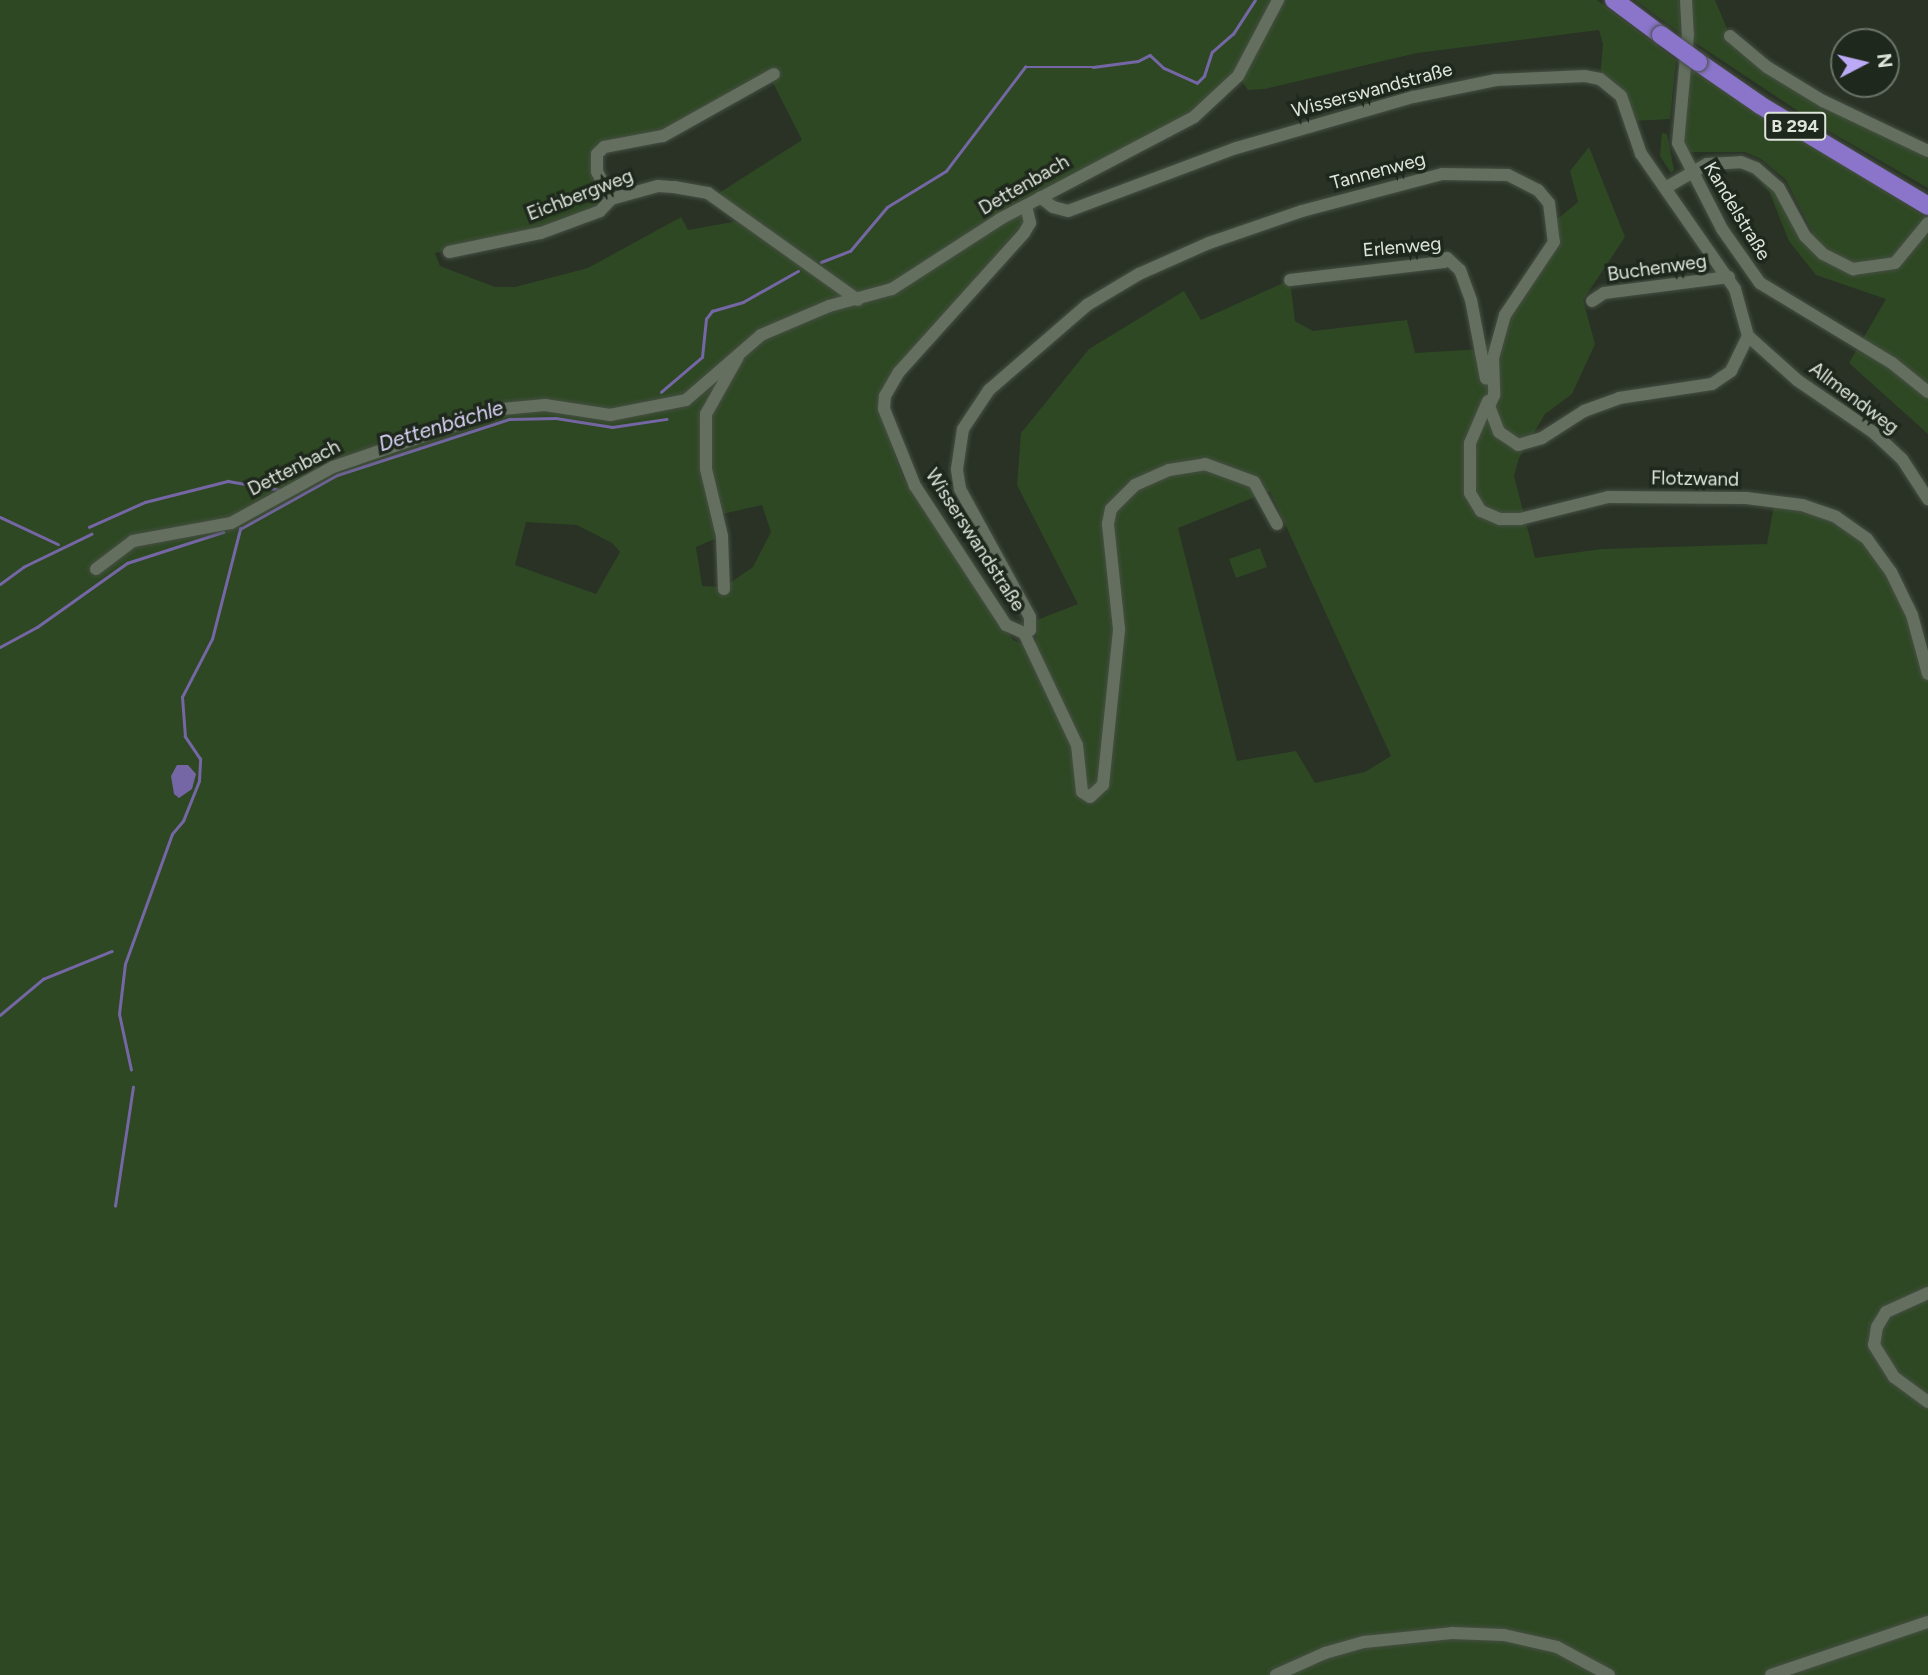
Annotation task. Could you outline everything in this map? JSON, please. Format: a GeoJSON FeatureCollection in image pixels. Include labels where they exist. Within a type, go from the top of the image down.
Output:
{"type":"FeatureCollection","features":[{"type":"Feature","properties":{"kind":"highway","name":"B 294"},"geometry":{"type":"LineString","coordinates":[[1614,0],[1698,62],[1928,206]]}},
{"type":"Feature","properties":{"kind":"street","name":"Dettenbach"},"geometry":{"type":"LineString","coordinates":[[96,569],[133,541],[231,523],[333,467],[502,409],[534,404],[610,415],[686,400],[743,348],[791,320],[892,289],[927,270],[1040,197],[1173,131],[1218,98],[1243,68],[1278,0]]}},
{"type":"Feature","properties":{"kind":"street","name":"Kandelstraße"},"geometry":{"type":"LineString","coordinates":[[1686,0],[1688,29],[1678,131],[1691,172],[1722,229],[1760,283],[1892,363],[1928,392]]}},
{"type":"Feature","properties":{"kind":"street"},"geometry":{"type":"LineString","coordinates":[[1730,36],[1767,68],[1823,101],[1928,151]]}},
{"type":"Feature","properties":{"kind":"street"},"geometry":{"type":"LineString","coordinates":[[611,199],[597,172],[597,154],[604,147],[663,135],[775,74]]}},
{"type":"Feature","properties":{"kind":"street","name":"Wisserswandstraße"},"geometry":{"type":"LineString","coordinates":[[1040,197],[1053,207],[1068,211],[1236,148],[1413,97],[1496,80],[1585,76],[1600,79],[1621,96],[1641,154],[1667,187]]}},
{"type":"Feature","properties":{"kind":"street"},"geometry":{"type":"LineString","coordinates":[[1489,405],[1499,432],[1518,444],[1530,443],[1584,411],[1619,398],[1712,384],[1731,371],[1748,336],[1729,277],[1667,187],[1691,172],[1728,161],[1756,168],[1779,188],[1805,236],[1823,254],[1853,269],[1895,263],[1928,223]]}},
{"type":"Feature","properties":{"kind":"street","name":"Tannenweg"},"geometry":{"type":"LineString","coordinates":[[1024,633],[1030,630],[1030,617],[960,489],[957,469],[963,429],[989,390],[1028,354],[1087,305],[1139,274],[1255,226],[1417,179],[1494,173],[1524,180],[1549,203],[1554,242],[1505,315],[1497,339],[1489,405]]}},
{"type":"Feature","properties":{"kind":"street","name":"Eichbergweg"},"geometry":{"type":"LineString","coordinates":[[449,252],[541,233],[600,211],[611,199],[658,186],[708,193],[858,300]]}},
{"type":"Feature","properties":{"kind":"street","name":"Wisserswandstraße"},"geometry":{"type":"LineString","coordinates":[[1026,205],[1030,223],[1024,233],[899,372],[885,396],[884,409],[915,486],[1006,625],[1024,633],[1077,745],[1082,792],[1090,797],[1103,785],[1119,629],[1108,524],[1111,509],[1135,485],[1169,470],[1205,464],[1254,482],[1277,524]]}},
{"type":"Feature","properties":{"kind":"street","name":"Erlenweg"},"geometry":{"type":"LineString","coordinates":[[1290,280],[1444,262],[1447,258],[1461,270],[1471,300],[1489,405]]}},
{"type":"Feature","properties":{"kind":"street","name":"Buchenweg"},"geometry":{"type":"LineString","coordinates":[[1592,302],[1604,293],[1729,277]]}},
{"type":"Feature","properties":{"kind":"street","name":"Allmendweg"},"geometry":{"type":"LineString","coordinates":[[1748,336],[1797,380],[1873,432],[1902,459],[1928,499]]}},
{"type":"Feature","properties":{"kind":"street"},"geometry":{"type":"LineString","coordinates":[[724,589],[722,536],[706,469],[706,414],[743,348]]}},
{"type":"Feature","properties":{"kind":"street","name":"Flotzwand"},"geometry":{"type":"LineString","coordinates":[[1489,405],[1470,443],[1471,493],[1480,511],[1510,519],[1608,497],[1745,498],[1802,505],[1836,517],[1867,539],[1891,572],[1912,615],[1928,674]]}},
{"type":"Feature","properties":{"kind":"street"},"geometry":{"type":"LineString","coordinates":[[1928,1293],[1886,1312],[1877,1327],[1874,1345],[1894,1377],[1928,1402]]}},
{"type":"Feature","properties":{"kind":"street"},"geometry":{"type":"LineString","coordinates":[[1771,1675],[1928,1622]]}},
{"type":"Feature","properties":{"kind":"street"},"geometry":{"type":"LineString","coordinates":[[1276,1675],[1355,1645],[1452,1633],[1504,1635],[1557,1647],[1608,1675]]}},
{"type":"Feature","properties":{"kind":"green space"},"geometry":{"type":"Polygon","coordinates":[[[0,0],[1597,0],[1676,60],[1670,119],[1633,121],[1628,108],[1600,79],[1603,44],[1599,30],[1417,53],[1265,89],[1248,90],[1238,76],[1204,105],[1126,149],[1021,200],[1025,221],[887,380],[878,406],[903,478],[1013,640],[1030,647],[1036,641],[1037,620],[1078,604],[1017,485],[1021,433],[1089,349],[1184,291],[1201,320],[1290,280],[1295,321],[1313,331],[1407,320],[1415,353],[1482,349],[1497,339],[1550,252],[1554,222],[1578,202],[1570,171],[1589,147],[1625,237],[1583,300],[1595,344],[1572,394],[1545,414],[1519,458],[1514,476],[1535,558],[1602,549],[1767,544],[1775,500],[1852,526],[1891,572],[1928,674],[1928,1675],[0,1675],[0,0]],[[770,77],[668,129],[598,145],[601,203],[541,230],[435,253],[440,266],[495,287],[515,287],[588,268],[681,217],[688,230],[738,221],[716,195],[802,140],[770,77]],[[1270,491],[1178,528],[1237,761],[1296,751],[1315,783],[1365,772],[1391,756],[1270,491]],[[762,505],[718,515],[722,536],[696,547],[702,586],[724,587],[753,567],[771,532],[762,505]],[[526,522],[515,565],[596,594],[620,552],[612,543],[577,525],[526,522]]]}},
{"type":"Feature","properties":{"kind":"green space"},"geometry":{"type":"Polygon","coordinates":[[[1635,0],[1679,0],[1681,34],[1635,0]]]}},
{"type":"Feature","properties":{"kind":"green space"},"geometry":{"type":"Polygon","coordinates":[[[1689,0],[1715,0],[1730,36],[1767,68],[1928,151],[1928,188],[1825,129],[1691,40],[1689,0]]]}},
{"type":"Feature","properties":{"kind":"green space"},"geometry":{"type":"Polygon","coordinates":[[[1690,69],[1928,218],[1928,434],[1849,363],[1886,299],[1816,275],[1789,241],[1769,191],[1754,172],[1765,179],[1805,236],[1813,233],[1786,180],[1761,159],[1745,152],[1686,152],[1682,140],[1690,69]]]}},
{"type":"Feature","properties":{"kind":"green space"},"geometry":{"type":"Polygon","coordinates":[[[1662,133],[1667,134],[1674,170],[1671,173],[1660,156],[1662,133]]]}},
{"type":"Feature","properties":{"kind":"green space"},"geometry":{"type":"Polygon","coordinates":[[[1260,548],[1267,567],[1236,578],[1229,559],[1260,548]]]}},
{"type":"Feature","properties":{"kind":"shaded area"},"geometry":{"type":"Polygon","coordinates":[[[177,765],[188,765],[196,774],[192,789],[179,798],[174,794],[171,776],[177,765]]]}},
{"type":"Feature","properties":{"kind":"waterway","name":"Dettenbächle"},"geometry":{"type":"LineString","coordinates":[[821,262],[850,251],[887,207],[946,171],[1025,67],[1093,67],[1138,61],[1150,55],[1164,68],[1197,83],[1204,76],[1212,52],[1233,34],[1255,0]]}},
{"type":"Feature","properties":{"kind":"waterway","name":"Dettenbächle"},"geometry":{"type":"LineString","coordinates":[[661,392],[702,357],[706,319],[712,311],[743,302],[798,271]]}},
{"type":"Feature","properties":{"kind":"waterway"},"geometry":{"type":"LineString","coordinates":[[131,1070],[119,1014],[125,964],[172,834],[183,821],[199,781],[200,759],[185,737],[182,697],[212,639],[240,529],[337,475],[509,419],[556,418],[612,427],[666,419]]}},
{"type":"Feature","properties":{"kind":"waterway"},"geometry":{"type":"LineString","coordinates":[[89,527],[145,502],[228,481],[280,490]]}},
{"type":"Feature","properties":{"kind":"waterway"},"geometry":{"type":"LineString","coordinates":[[0,517],[58,544]]}},
{"type":"Feature","properties":{"kind":"waterway","name":"Dettenbächle"},"geometry":{"type":"LineString","coordinates":[[0,647],[37,627],[127,563],[223,532]]}},
{"type":"Feature","properties":{"kind":"waterway"},"geometry":{"type":"LineString","coordinates":[[0,584],[23,567],[91,534]]}},
{"type":"Feature","properties":{"kind":"waterway"},"geometry":{"type":"LineString","coordinates":[[0,1015],[43,979],[112,951]]}},
{"type":"Feature","properties":{"kind":"waterway"},"geometry":{"type":"LineString","coordinates":[[115,1206],[133,1087]]}}]}
